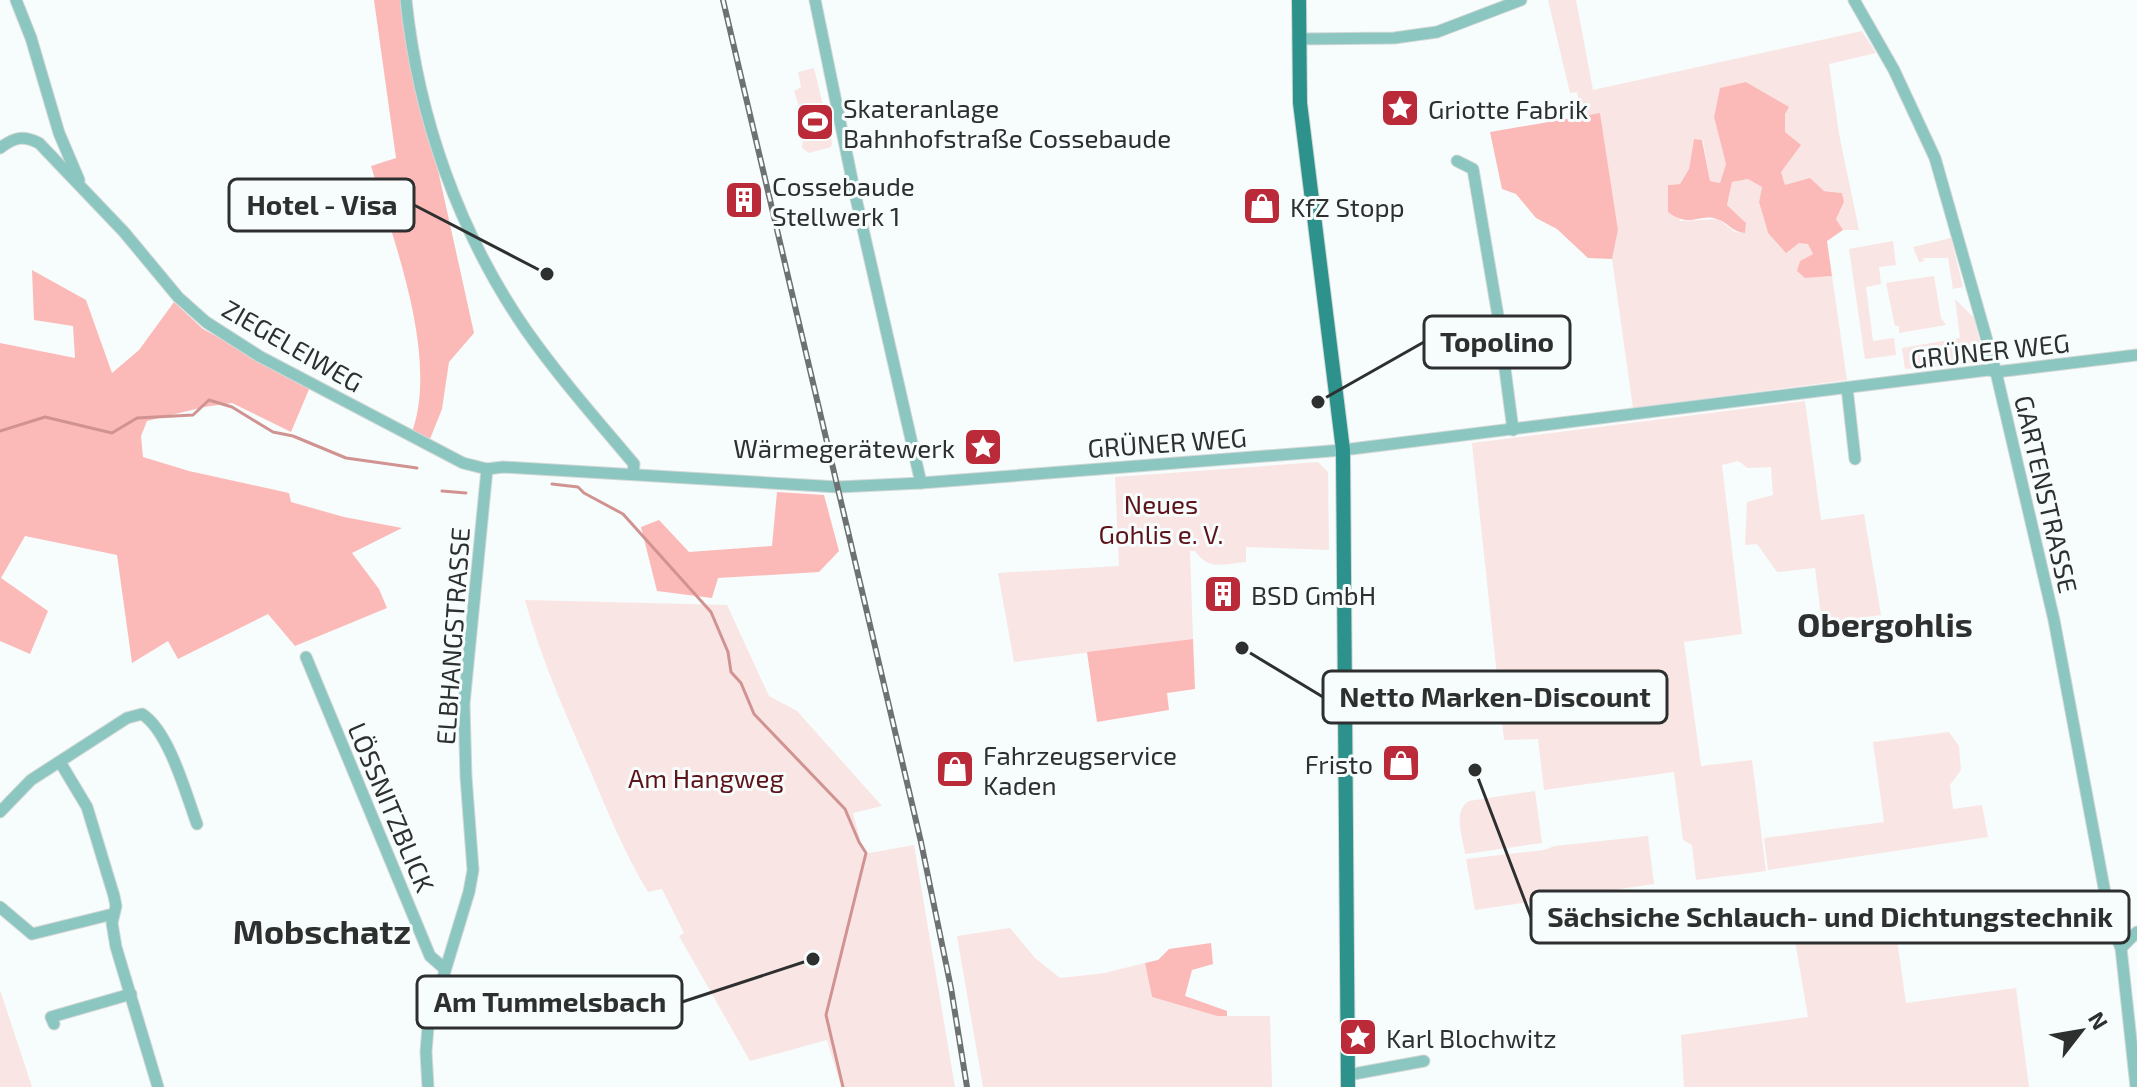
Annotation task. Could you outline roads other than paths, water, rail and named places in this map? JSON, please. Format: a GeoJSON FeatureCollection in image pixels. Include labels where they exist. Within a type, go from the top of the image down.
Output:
{"type":"FeatureCollection","features":[{"type":"Feature","properties":{"kind":"main road"},"geometry":{"type":"LineString","coordinates":[[1299,0],[1300,103],[1343,450],[1348,1081]]}},
{"type":"Feature","properties":{"kind":"street"},"geometry":{"type":"LineString","coordinates":[[16,0],[31,38],[59,133],[81,184]]}},
{"type":"Feature","properties":{"kind":"street"},"geometry":{"type":"LineString","coordinates":[[406,0],[426,116],[473,238],[525,329],[559,375],[634,464],[633,474]]}},
{"type":"Feature","properties":{"kind":"street"},"geometry":{"type":"LineString","coordinates":[[815,0],[855,194],[921,483]]}},
{"type":"Feature","properties":{"kind":"street"},"geometry":{"type":"LineString","coordinates":[[1298,39],[1394,38],[1437,32],[1521,0]]}},
{"type":"Feature","properties":{"kind":"street","name":"GARTENSTRASSE"},"geometry":{"type":"LineString","coordinates":[[1854,0],[1894,70],[1935,158],[1996,372],[2054,620],[2111,925],[2121,948],[2136,1087]]}},
{"type":"Feature","properties":{"kind":"street","name":"ZIEGELEIWEG"},"geometry":{"type":"LineString","coordinates":[[0,148],[17,138],[27,137],[39,143],[81,184],[178,297],[206,322],[311,384],[463,463],[487,469]]}},
{"type":"Feature","properties":{"kind":"street"},"geometry":{"type":"LineString","coordinates":[[1457,161],[1473,169],[1498,316],[1513,430]]}},
{"type":"Feature","properties":{"kind":"street","name":"GRÜNER WEG"},"geometry":{"type":"LineString","coordinates":[[487,469],[503,467],[838,487],[921,483],[1343,450],[1988,370],[1996,372],[2137,355]]}},
{"type":"Feature","properties":{"kind":"street"},"geometry":{"type":"LineString","coordinates":[[1847,388],[1855,459]]}},
{"type":"Feature","properties":{"kind":"street","name":"ELBHANGSTRASSE"},"geometry":{"type":"LineString","coordinates":[[428,1087],[426,1039],[473,870],[464,704],[487,469]]}},
{"type":"Feature","properties":{"kind":"street","name":"LÖSSNITZBLICK"},"geometry":{"type":"LineString","coordinates":[[306,657],[430,956],[445,969]]}},
{"type":"Feature","properties":{"kind":"street"},"geometry":{"type":"LineString","coordinates":[[0,812],[31,780],[127,718],[142,714],[153,723],[168,750],[197,824]]}},
{"type":"Feature","properties":{"kind":"street"},"geometry":{"type":"LineString","coordinates":[[60,762],[87,807],[114,896],[116,947],[158,1087]]}},
{"type":"Feature","properties":{"kind":"street"},"geometry":{"type":"LineString","coordinates":[[0,907],[32,934],[113,914]]}},
{"type":"Feature","properties":{"kind":"street"},"geometry":{"type":"LineString","coordinates":[[2121,948],[2137,932]]}},
{"type":"Feature","properties":{"kind":"street"},"geometry":{"type":"LineString","coordinates":[[54,1024],[51,1017],[131,994]]}},
{"type":"Feature","properties":{"kind":"street"},"geometry":{"type":"LineString","coordinates":[[1348,1081],[1424,1061]]}},
{"type":"Feature","properties":{"kind":"waterway"},"geometry":{"type":"LineString","coordinates":[[0,431],[45,417],[112,433],[137,418],[193,415],[209,400],[232,407],[273,432],[293,436],[346,458],[417,468]]}},
{"type":"Feature","properties":{"kind":"waterway"},"geometry":{"type":"LineString","coordinates":[[552,484],[578,487],[623,514],[711,612],[728,652],[731,672],[741,683],[754,714],[845,809],[866,853],[826,1015],[843,1087]]}},
{"type":"Feature","properties":{"kind":"waterway"},"geometry":{"type":"LineString","coordinates":[[442,491],[466,493]]}},
{"type":"Feature","properties":{"kind":"railway"},"geometry":{"type":"LineString","coordinates":[[723,0],[921,842],[951,988],[967,1087]]}},
{"type":"Feature","properties":{"kind":"place","name":"Griotte Fabrik"},"geometry":{"type":"Point","coordinates":[1400,108]}},
{"type":"Feature","properties":{"kind":"place","name":"Skateranlage Bahnhofstraße Cossebaude"},"geometry":{"type":"Point","coordinates":[815,122]}},
{"type":"Feature","properties":{"kind":"place","name":"Cossebaude Stellwerk 1"},"geometry":{"type":"Point","coordinates":[744,200]}},
{"type":"Feature","properties":{"kind":"place","name":"KfZ Stopp"},"geometry":{"type":"Point","coordinates":[1262,206]}},
{"type":"Feature","properties":{"kind":"place","name":"Hotel - Visa"},"geometry":{"type":"Point","coordinates":[547,274]}},
{"type":"Feature","properties":{"kind":"place","name":"Topolino"},"geometry":{"type":"Point","coordinates":[1318,402]}},
{"type":"Feature","properties":{"kind":"place","name":"Wärmegerätewerk"},"geometry":{"type":"Point","coordinates":[983,447]}},
{"type":"Feature","properties":{"kind":"place","name":"BSD GmbH"},"geometry":{"type":"Point","coordinates":[1223,594]}},
{"type":"Feature","properties":{"kind":"place","name":"Netto Marken-Discount"},"geometry":{"type":"Point","coordinates":[1242,648]}},
{"type":"Feature","properties":{"kind":"place","name":"Fristo"},"geometry":{"type":"Point","coordinates":[1401,763]}},
{"type":"Feature","properties":{"kind":"place","name":"Fahrzeugservice Kaden"},"geometry":{"type":"Point","coordinates":[955,769]}},
{"type":"Feature","properties":{"kind":"place","name":"Sächsiche Schlauch- und Dichtungstechnik"},"geometry":{"type":"Point","coordinates":[1475,770]}},
{"type":"Feature","properties":{"kind":"place","name":"Am Tummelsbach"},"geometry":{"type":"Point","coordinates":[813,959]}},
{"type":"Feature","properties":{"kind":"place","name":"Karl Blochwitz"},"geometry":{"type":"Point","coordinates":[1358,1037]}},
{"type":"Feature","properties":{"kind":"district","name":"Obergohlis"},"geometry":{"type":"Point","coordinates":[1885,623]}},
{"type":"Feature","properties":{"kind":"district","name":"Mobschatz"},"geometry":{"type":"Point","coordinates":[322,930]}},
{"type":"Feature","properties":{"kind":"park label","name":"Neues Gohlis e. V."},"geometry":{"type":"Point","coordinates":[1161,518]}},
{"type":"Feature","properties":{"kind":"park label","name":"Am Hangweg"},"geometry":{"type":"Point","coordinates":[706,777]}}]}
